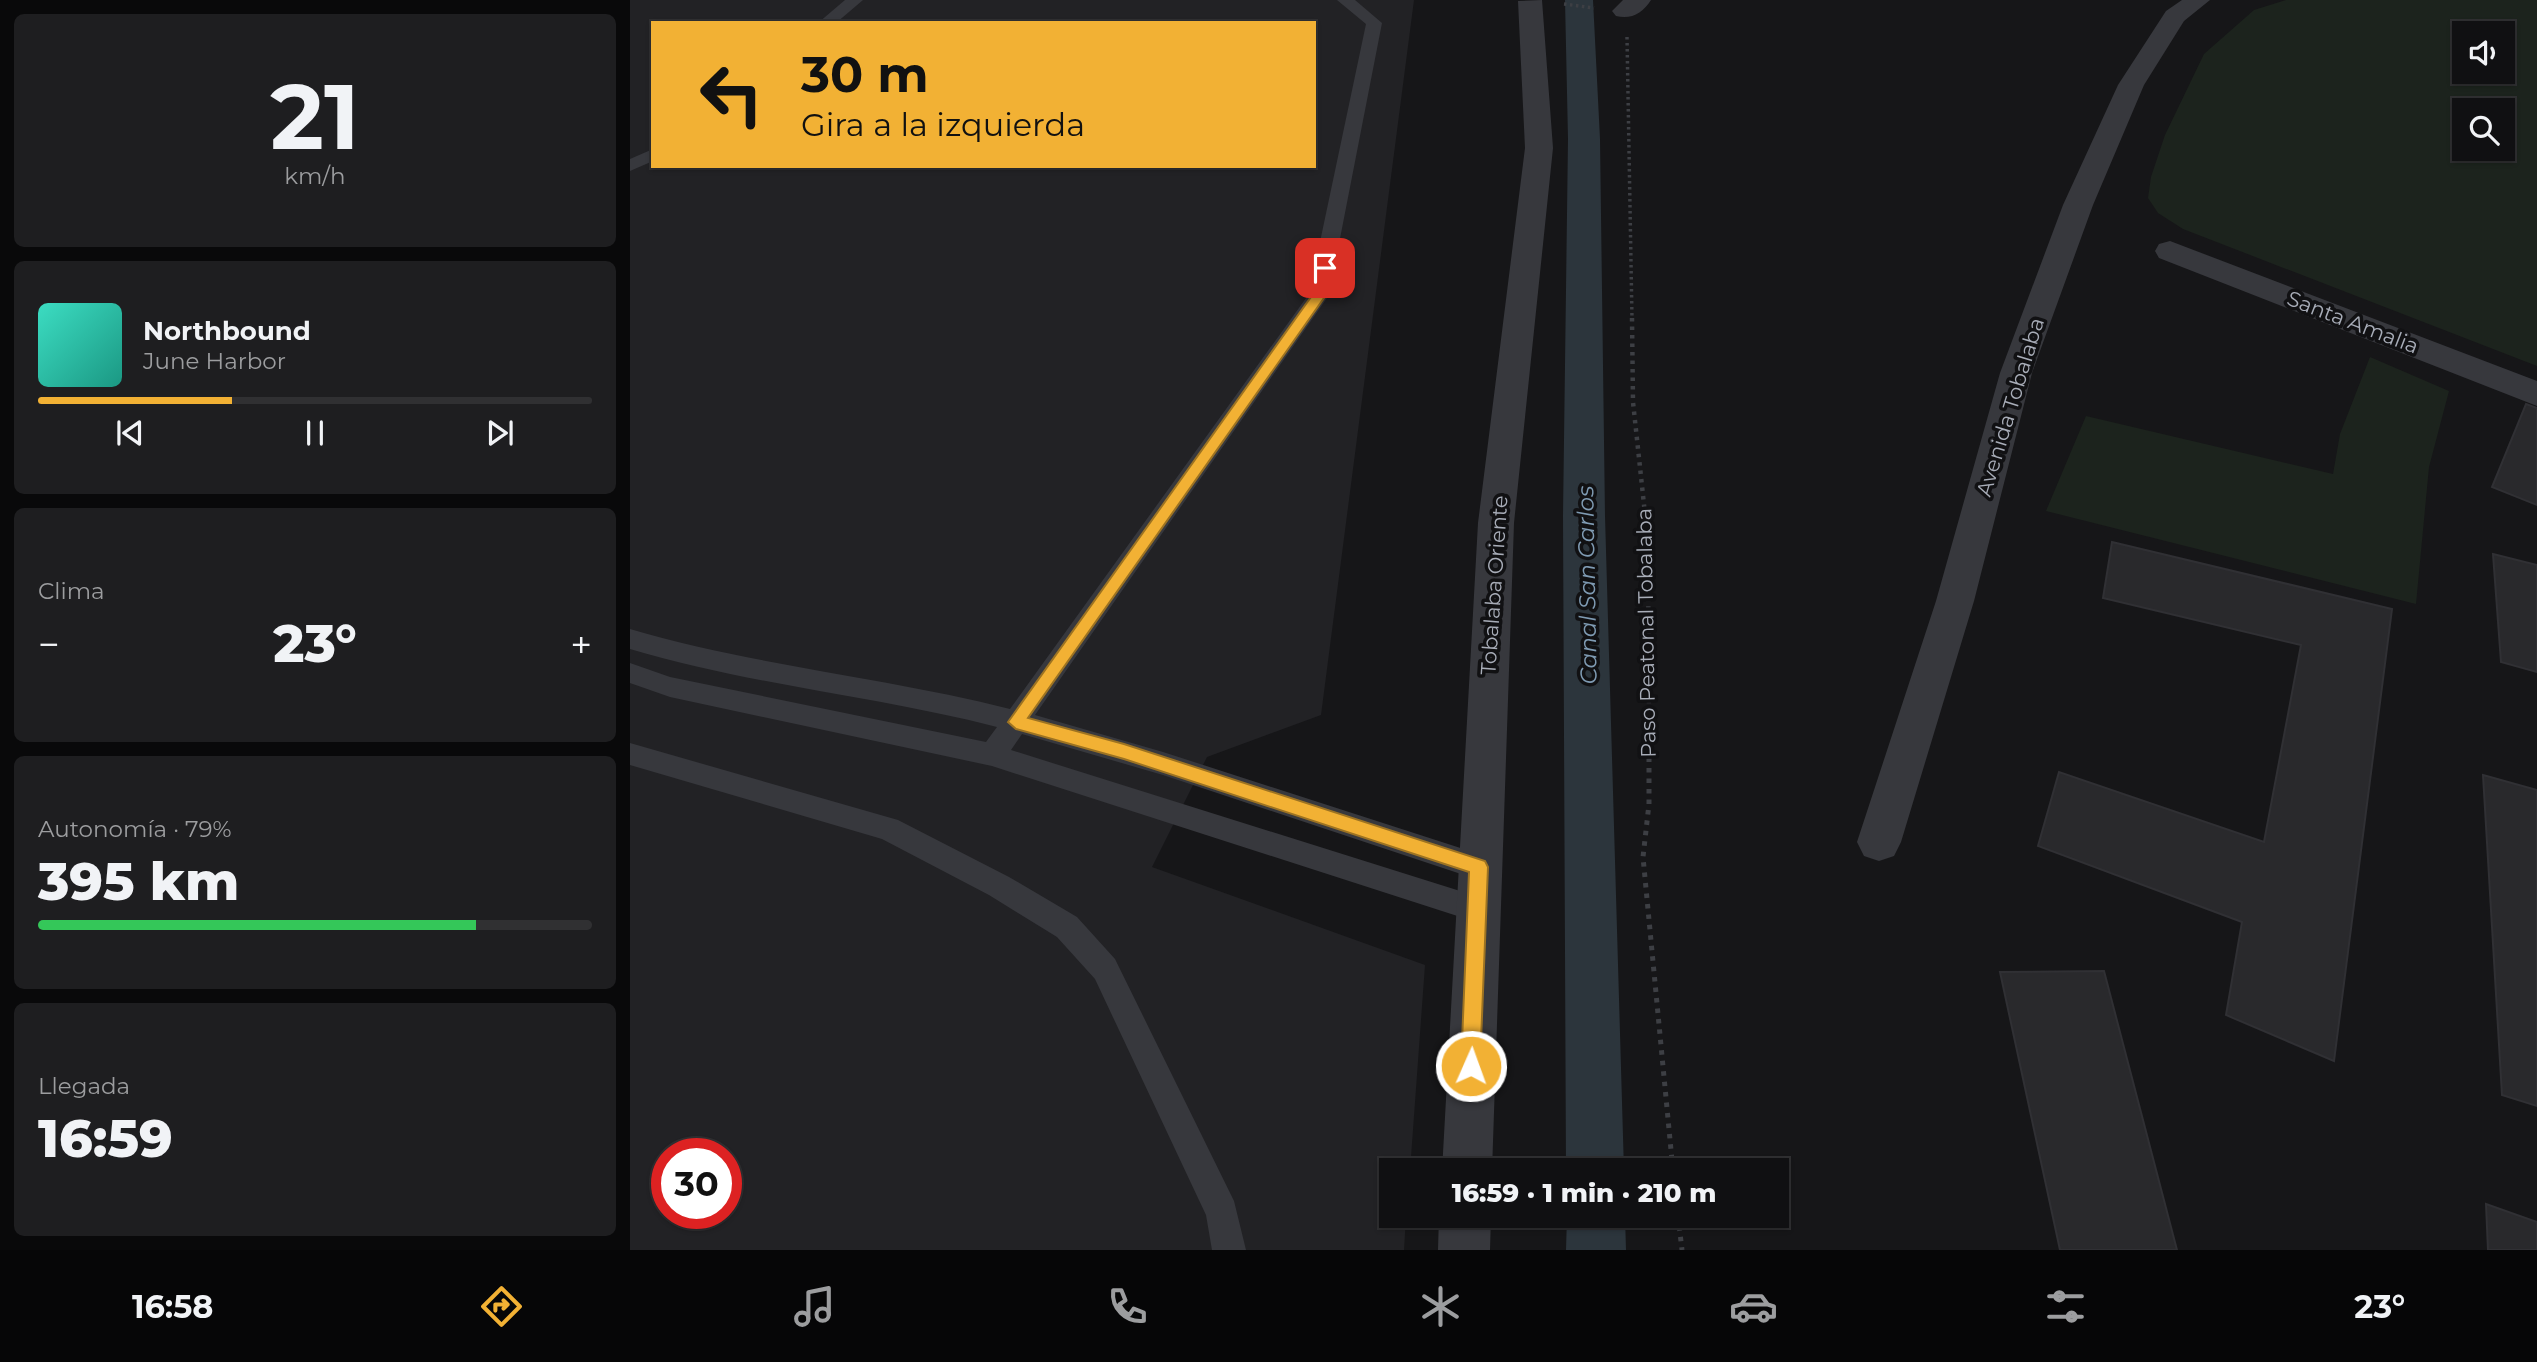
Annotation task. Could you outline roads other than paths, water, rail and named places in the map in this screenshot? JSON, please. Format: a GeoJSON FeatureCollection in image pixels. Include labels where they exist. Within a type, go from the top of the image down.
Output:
{"type":"FeatureCollection","features":[{"type":"Feature","properties":{"kind":"street","name":"Avenida Tobalaba"},"geometry":{"type":"LineString","coordinates":[[1879,842],[1955,601],[2015,373],[2073,218],[2110,125],[2131,85],[2175,16],[2198,0]]}},
{"type":"Feature","properties":{"kind":"street","name":"Tobalaba Oriente"},"geometry":{"type":"LineString","coordinates":[[1467,1158],[1476,909],[1496,523],[1539,148],[1540,2]]}},
{"type":"Feature","properties":{"kind":"street","name":"Santa Amalia"},"geometry":{"type":"LineString","coordinates":[[2170,251],[2537,394]]}},
{"type":"Feature","properties":{"kind":"street"},"geometry":{"type":"LineString","coordinates":[[1464,1250],[1465,1228]]}},
{"type":"Feature","properties":{"kind":"lane"},"geometry":{"type":"LineString","coordinates":[[829,21],[855,0]]}},
{"type":"Feature","properties":{"kind":"lane"},"geometry":{"type":"LineString","coordinates":[[992,755],[1319,295],[1374,23],[1345,0]]}},
{"type":"Feature","properties":{"kind":"lane"},"geometry":{"type":"LineString","coordinates":[[630,166],[651,155]]}},
{"type":"Feature","properties":{"kind":"lane"},"geometry":{"type":"LineString","coordinates":[[630,639],[730,666],[888,693],[1016,722],[1124,752],[1479,867]]}},
{"type":"Feature","properties":{"kind":"lane"},"geometry":{"type":"LineString","coordinates":[[630,673],[670,687],[992,755],[1476,909]]}},
{"type":"Feature","properties":{"kind":"lane"},"geometry":{"type":"LineString","coordinates":[[630,754],[888,829],[999,886],[1067,926],[1105,969],[1222,1213],[1229,1250]]}},
{"type":"Feature","properties":{"kind":"waterway","name":"Canal San Carlos"},"geometry":{"type":"LineString","coordinates":[[1579,0],[1584,139],[1584,516],[1595,1158]]}},
{"type":"Feature","properties":{"kind":"waterway","name":"Canal San Carlos"},"geometry":{"type":"LineString","coordinates":[[1596,1228],[1596,1250]]}}]}
